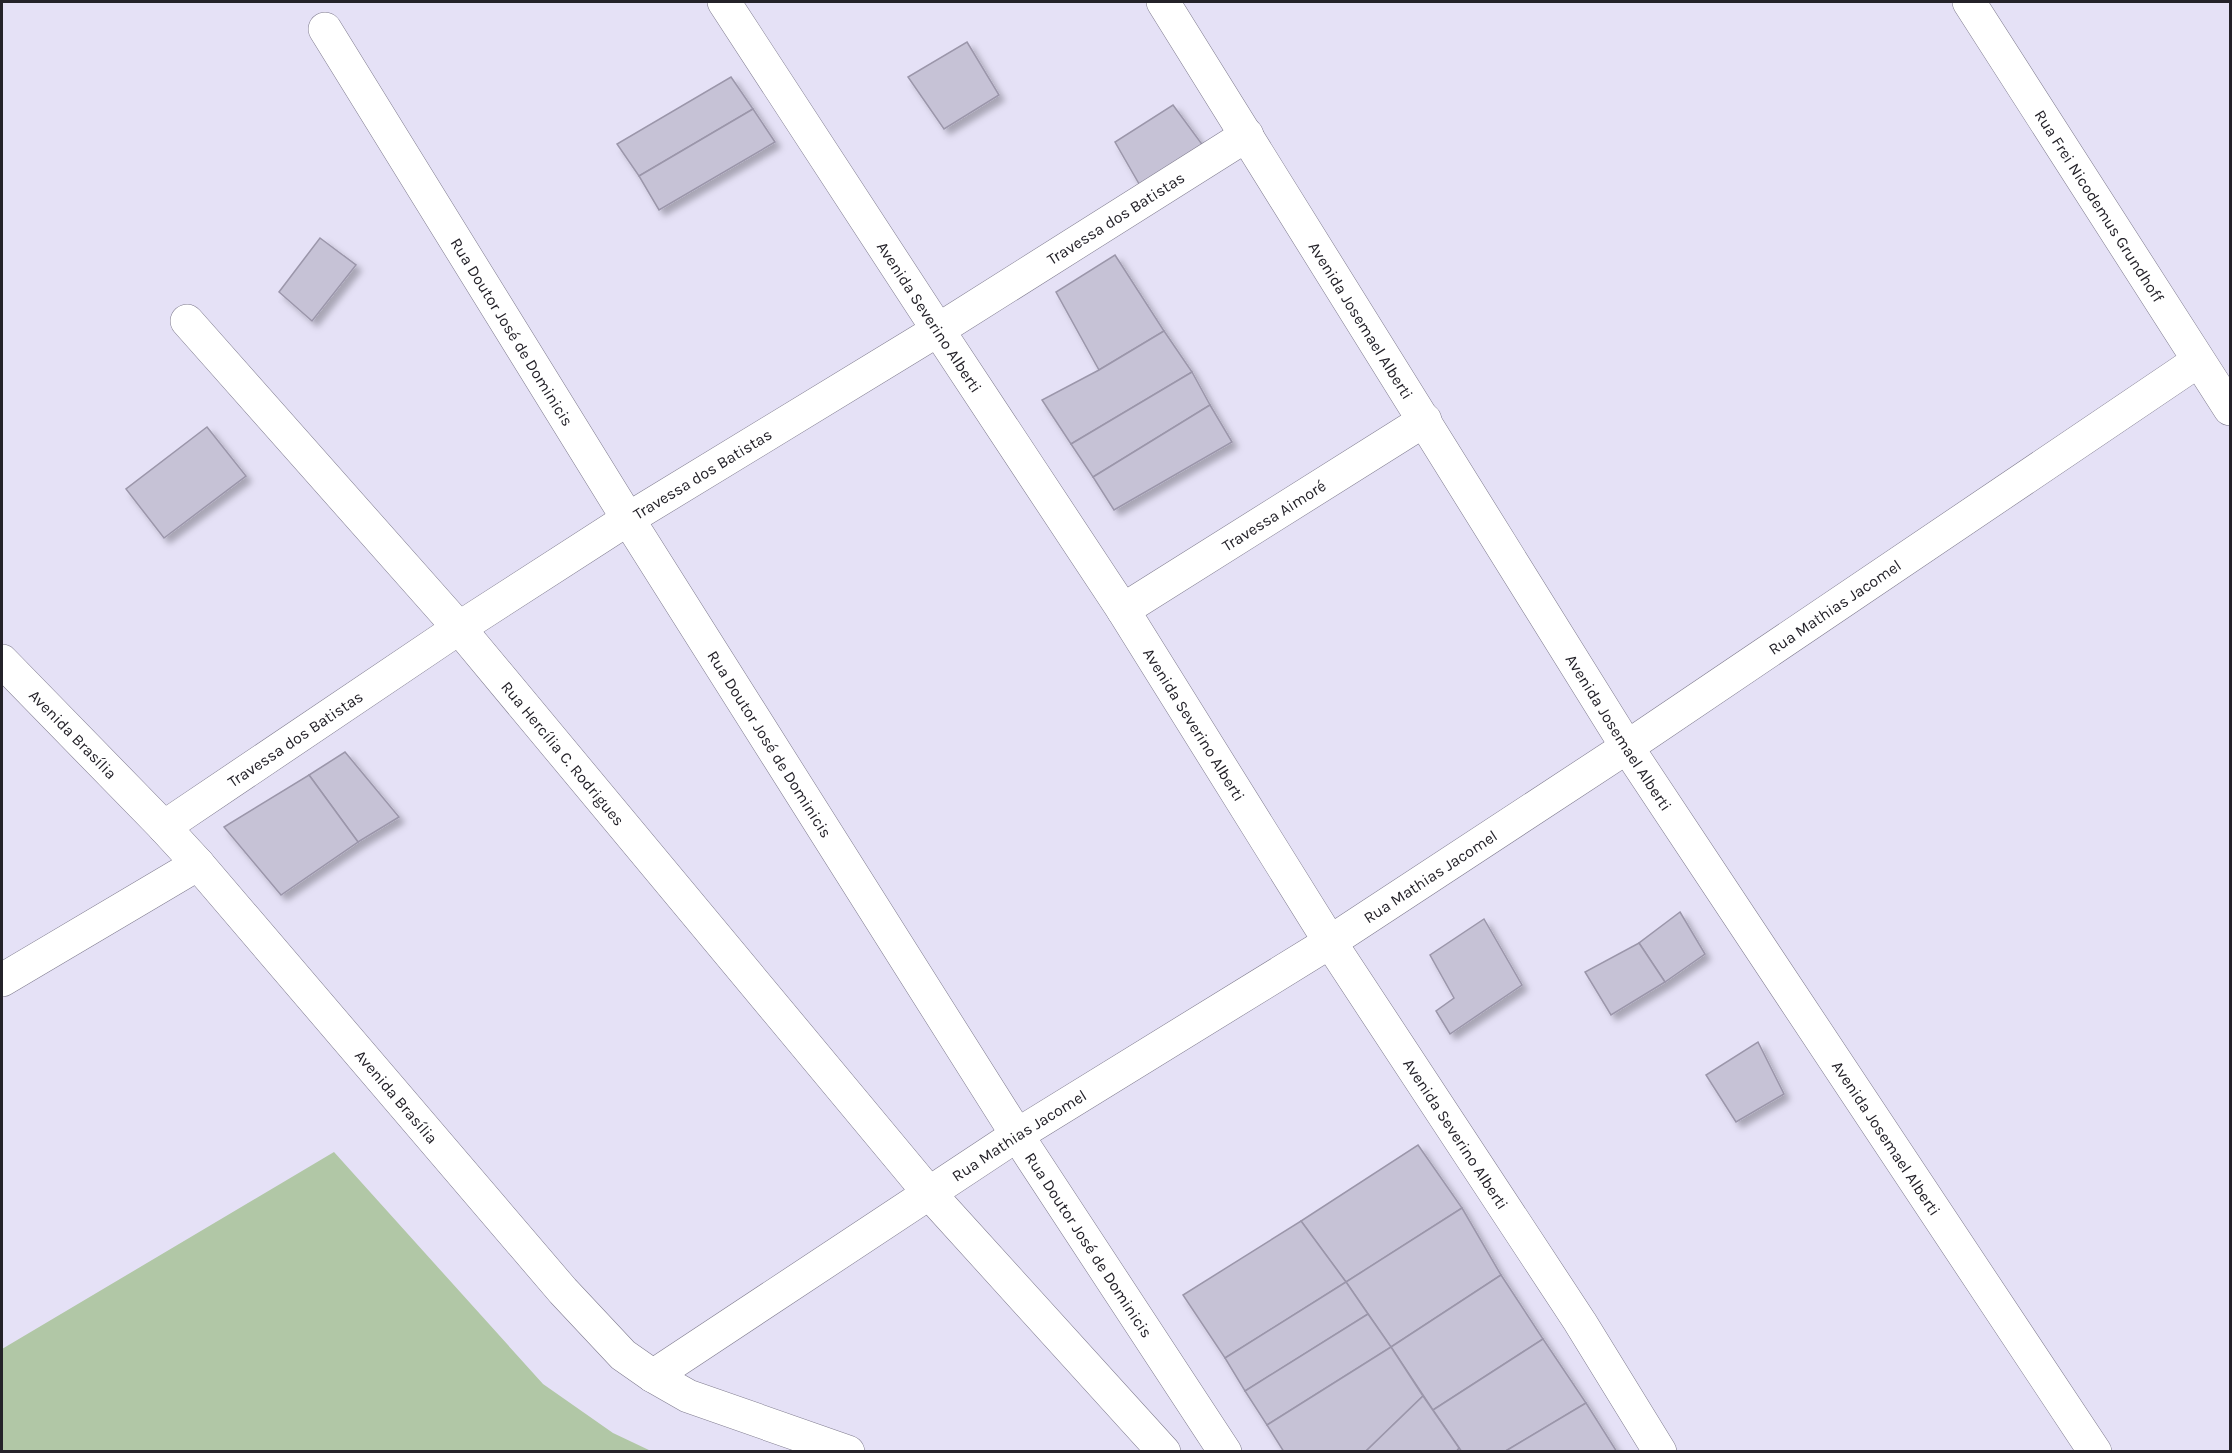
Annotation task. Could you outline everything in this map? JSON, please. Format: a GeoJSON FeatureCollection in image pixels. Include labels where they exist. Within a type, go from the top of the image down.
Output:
{"type":"FeatureCollection","features":[{"type":"Feature","properties":{"kind":"street","name":"Avenida Severino Alberti"},"geometry":{"type":"LineString","coordinates":[[724,2],[1123,610],[1330,942],[1580,1322],[1660,1452]]}},
{"type":"Feature","properties":{"kind":"street","name":"Avenida Josemael Alberti"},"geometry":{"type":"LineString","coordinates":[[1163,2],[1627,747],[2095,1452]]}},
{"type":"Feature","properties":{"kind":"street","name":"Rua Frei Nicodemus Grundhoff"},"geometry":{"type":"LineString","coordinates":[[1969,2],[2230,409]]}},
{"type":"Feature","properties":{"kind":"street","name":"Rua Doutor José de Dominicis"},"geometry":{"type":"LineString","coordinates":[[325,29],[628,519],[1017,1135],[1226,1452]]}},
{"type":"Feature","properties":{"kind":"street","name":"Travessa dos Batistas"},"geometry":{"type":"LineString","coordinates":[[164,827],[459,628],[628,519],[938,330],[1247,135]]}},
{"type":"Feature","properties":{"kind":"street","name":"Rua Hercília C. Rodrigues"},"geometry":{"type":"LineString","coordinates":[[187,321],[459,628],[928,1192],[1164,1452]]}},
{"type":"Feature","properties":{"kind":"street","name":"Rua Mathias Jacomel"},"geometry":{"type":"LineString","coordinates":[[653,1376],[928,1192],[1330,942],[1627,747],[2198,362]]}},
{"type":"Feature","properties":{"kind":"street","name":"Travessa Aimoré"},"geometry":{"type":"LineString","coordinates":[[1123,610],[1425,420]]}},
{"type":"Feature","properties":{"kind":"street","name":"Avenida Brasília"},"geometry":{"type":"LineString","coordinates":[[2,661],[198,864],[563,1291],[623,1355],[688,1396],[848,1452]]}},
{"type":"Feature","properties":{"kind":"street"},"geometry":{"type":"LineString","coordinates":[[2,980],[198,864]]}},
{"type":"Feature","properties":{"kind":"green space"},"geometry":{"type":"Polygon","coordinates":[[[334,1152],[543,1384],[613,1433],[651,1451],[2,1451],[2,1349],[334,1152]]]}},
{"type":"Feature","properties":{"kind":"building"},"geometry":{"type":"Polygon","coordinates":[[[967,42],[999,95],[944,129],[908,77],[967,42]]]}},
{"type":"Feature","properties":{"kind":"building"},"geometry":{"type":"Polygon","coordinates":[[[731,77],[753,109],[639,176],[617,144],[731,77]]]}},
{"type":"Feature","properties":{"kind":"building"},"geometry":{"type":"Polygon","coordinates":[[[1173,105],[1204,147],[1142,189],[1115,142],[1173,105]]]}},
{"type":"Feature","properties":{"kind":"building"},"geometry":{"type":"Polygon","coordinates":[[[753,109],[775,142],[659,210],[639,176],[753,109]]]}},
{"type":"Feature","properties":{"kind":"building"},"geometry":{"type":"Polygon","coordinates":[[[320,238],[356,265],[312,321],[279,292],[320,238]]]}},
{"type":"Feature","properties":{"kind":"building"},"geometry":{"type":"Polygon","coordinates":[[[1115,255],[1164,331],[1099,370],[1056,292],[1115,255]]]}},
{"type":"Feature","properties":{"kind":"building"},"geometry":{"type":"Polygon","coordinates":[[[1164,331],[1192,372],[1071,444],[1042,400],[1099,370],[1164,331]]]}},
{"type":"Feature","properties":{"kind":"building"},"geometry":{"type":"Polygon","coordinates":[[[1192,372],[1210,405],[1093,477],[1071,444],[1192,372]]]}},
{"type":"Feature","properties":{"kind":"building"},"geometry":{"type":"Polygon","coordinates":[[[1210,405],[1232,442],[1114,510],[1093,477],[1210,405]]]}},
{"type":"Feature","properties":{"kind":"building"},"geometry":{"type":"Polygon","coordinates":[[[207,427],[246,476],[164,538],[126,489],[207,427]]]}},
{"type":"Feature","properties":{"kind":"building"},"geometry":{"type":"Polygon","coordinates":[[[345,752],[399,817],[358,842],[309,775],[345,752]]]}},
{"type":"Feature","properties":{"kind":"building"},"geometry":{"type":"Polygon","coordinates":[[[309,775],[358,842],[281,895],[224,827],[309,775]]]}},
{"type":"Feature","properties":{"kind":"building"},"geometry":{"type":"Polygon","coordinates":[[[1680,912],[1705,954],[1665,982],[1639,943],[1680,912]]]}},
{"type":"Feature","properties":{"kind":"building"},"geometry":{"type":"Polygon","coordinates":[[[1484,919],[1522,985],[1450,1034],[1436,1011],[1454,998],[1430,955],[1484,919]]]}},
{"type":"Feature","properties":{"kind":"building"},"geometry":{"type":"Polygon","coordinates":[[[1639,943],[1665,982],[1611,1015],[1585,972],[1639,943]]]}},
{"type":"Feature","properties":{"kind":"building"},"geometry":{"type":"Polygon","coordinates":[[[1758,1042],[1784,1094],[1736,1122],[1706,1075],[1758,1042]]]}},
{"type":"Feature","properties":{"kind":"building"},"geometry":{"type":"Polygon","coordinates":[[[1418,1145],[1462,1208],[1346,1282],[1301,1221],[1418,1145]]]}},
{"type":"Feature","properties":{"kind":"building"},"geometry":{"type":"Polygon","coordinates":[[[1462,1208],[1501,1275],[1391,1347],[1346,1282],[1462,1208]]]}},
{"type":"Feature","properties":{"kind":"building"},"geometry":{"type":"Polygon","coordinates":[[[1301,1221],[1346,1282],[1225,1358],[1183,1295],[1301,1221]]]}},
{"type":"Feature","properties":{"kind":"building"},"geometry":{"type":"Polygon","coordinates":[[[1501,1275],[1543,1339],[1433,1410],[1391,1347],[1501,1275]]]}},
{"type":"Feature","properties":{"kind":"building"},"geometry":{"type":"Polygon","coordinates":[[[1346,1282],[1368,1314],[1245,1391],[1225,1358],[1346,1282]]]}},
{"type":"Feature","properties":{"kind":"building"},"geometry":{"type":"Polygon","coordinates":[[[1368,1314],[1391,1347],[1267,1425],[1245,1391],[1368,1314]]]}},
{"type":"Feature","properties":{"kind":"building"},"geometry":{"type":"Polygon","coordinates":[[[1543,1339],[1586,1403],[1504,1452],[1462,1452],[1433,1410],[1543,1339]]]}},
{"type":"Feature","properties":{"kind":"building"},"geometry":{"type":"Polygon","coordinates":[[[1391,1347],[1423,1396],[1365,1452],[1284,1452],[1267,1425],[1391,1347]]]}},
{"type":"Feature","properties":{"kind":"building"},"geometry":{"type":"Polygon","coordinates":[[[1423,1396],[1459,1448],[1456,1452],[1365,1452],[1423,1396]]]}},
{"type":"Feature","properties":{"kind":"building"},"geometry":{"type":"Polygon","coordinates":[[[1586,1403],[1617,1452],[1504,1452],[1586,1403]]]}}]}
